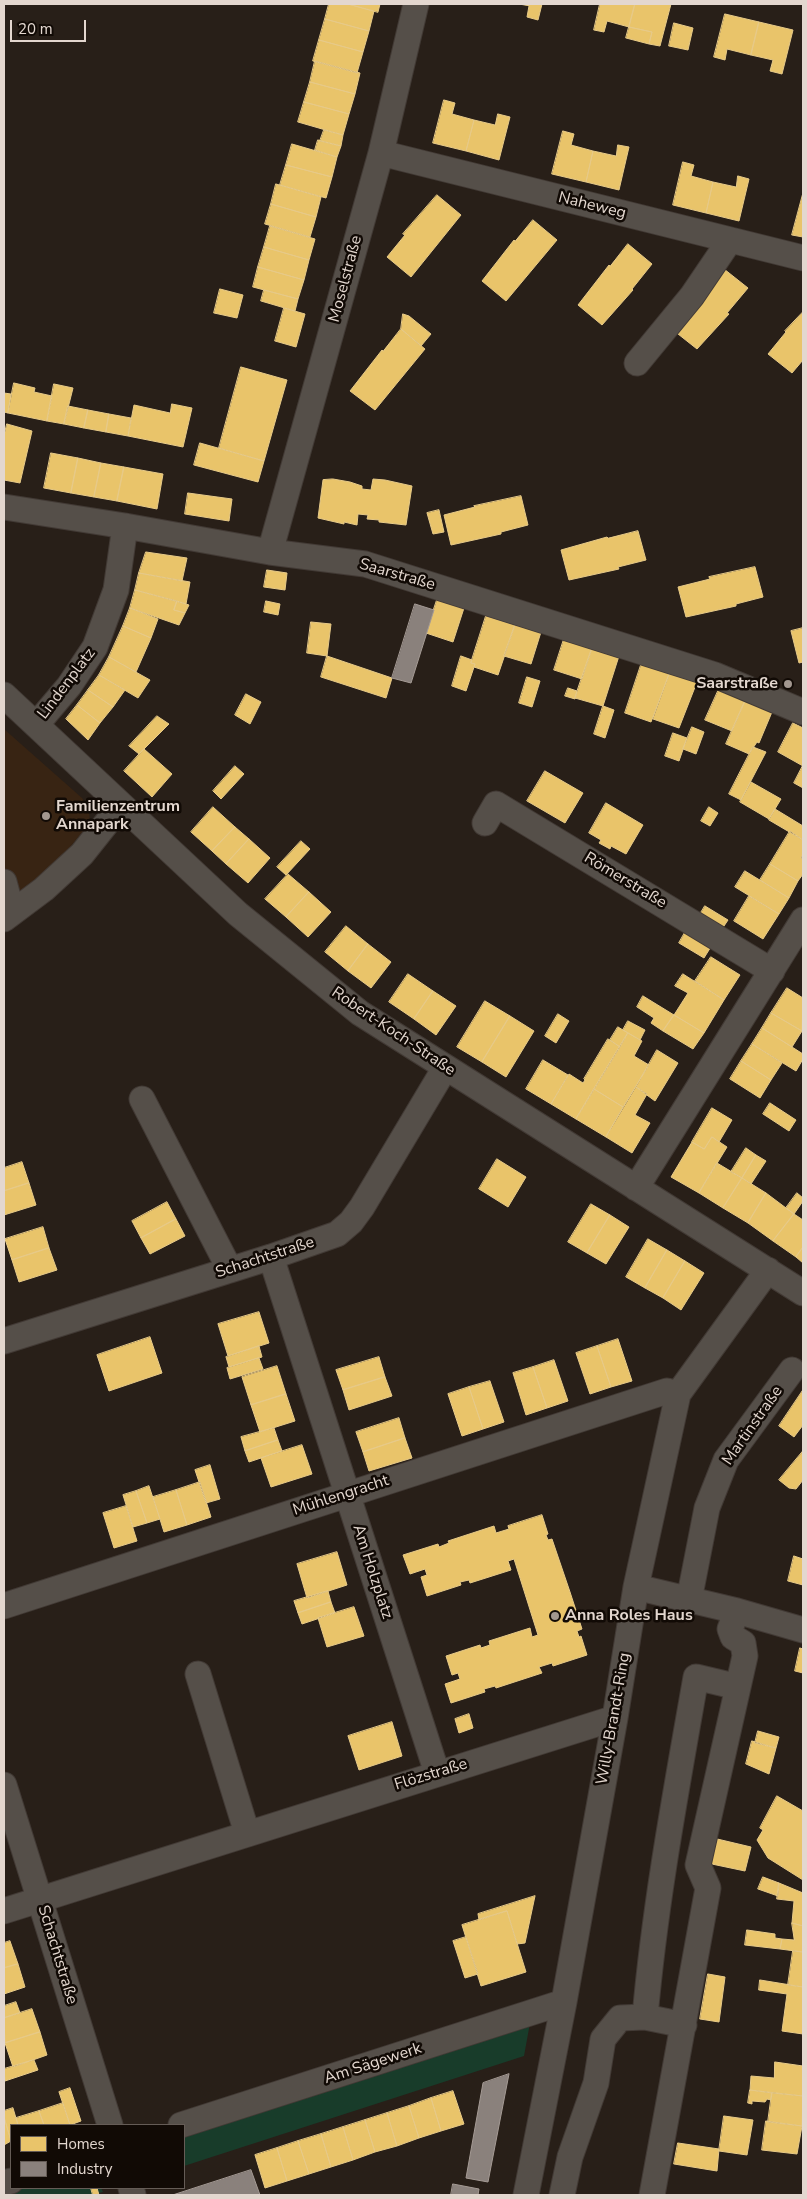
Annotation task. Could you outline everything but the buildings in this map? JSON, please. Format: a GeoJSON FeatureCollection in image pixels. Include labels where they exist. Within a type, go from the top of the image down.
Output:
{"type":"FeatureCollection","features":[{"type":"Feature","properties":{"kind":"street","name":"Moselstraße"},"geometry":{"type":"LineString","coordinates":[[270,552],[381,153],[416,4]]}},
{"type":"Feature","properties":{"kind":"street","name":"Naheweg"},"geometry":{"type":"LineString","coordinates":[[381,153],[803,258]]}},
{"type":"Feature","properties":{"kind":"street"},"geometry":{"type":"LineString","coordinates":[[637,363],[692,296],[730,240]]}},
{"type":"Feature","properties":{"kind":"street","name":"Saarstraße"},"geometry":{"type":"LineString","coordinates":[[4,507],[270,552],[365,564],[715,675],[803,712]]}},
{"type":"Feature","properties":{"kind":"street","name":"Lindenplatz"},"geometry":{"type":"LineString","coordinates":[[36,725],[69,686],[95,648],[116,590],[125,526]]}},
{"type":"Feature","properties":{"kind":"street","name":"Robert-Koch-Straße"},"geometry":{"type":"LineString","coordinates":[[4,696],[253,926],[360,1013],[803,1292]]}},
{"type":"Feature","properties":{"kind":"street","name":"Römerstraße"},"geometry":{"type":"LineString","coordinates":[[485,823],[496,804],[772,971]]}},
{"type":"Feature","properties":{"kind":"street"},"geometry":{"type":"LineString","coordinates":[[8,916],[44,888],[82,854],[121,805]]}},
{"type":"Feature","properties":{"kind":"street"},"geometry":{"type":"LineString","coordinates":[[4,882],[8,916]]}},
{"type":"Feature","properties":{"kind":"street"},"geometry":{"type":"LineString","coordinates":[[636,1188],[803,920]]}},
{"type":"Feature","properties":{"kind":"street","name":"Schachtstraße"},"geometry":{"type":"LineString","coordinates":[[4,1341],[271,1257],[337,1234],[351,1222],[445,1068]]}},
{"type":"Feature","properties":{"kind":"street"},"geometry":{"type":"LineString","coordinates":[[142,1099],[230,1270]]}},
{"type":"Feature","properties":{"kind":"street","name":"Am Holzplatz"},"geometry":{"type":"LineString","coordinates":[[271,1257],[437,1773]]}},
{"type":"Feature","properties":{"kind":"street","name":"Willy-Brandt-Ring"},"geometry":{"type":"LineString","coordinates":[[526,2195],[564,2002],[615,1718],[636,1587],[678,1394],[768,1270]]}},
{"type":"Feature","properties":{"kind":"street","name":"Martinstraße"},"geometry":{"type":"LineString","coordinates":[[689,1600],[707,1508],[726,1460],[792,1370]]}},
{"type":"Feature","properties":{"kind":"street","name":"Mühlengracht"},"geometry":{"type":"LineString","coordinates":[[4,1606],[666,1391],[678,1394]]}},
{"type":"Feature","properties":{"kind":"street"},"geometry":{"type":"LineString","coordinates":[[636,1587],[737,1611],[803,1630]]}},
{"type":"Feature","properties":{"kind":"street"},"geometry":{"type":"LineString","coordinates":[[652,2195],[708,1888],[698,1865],[745,1656],[743,1643],[733,1637],[730,1629],[737,1611]]}},
{"type":"Feature","properties":{"kind":"street"},"geometry":{"type":"LineString","coordinates":[[198,1674],[247,1833]]}},
{"type":"Feature","properties":{"kind":"street"},"geometry":{"type":"LineString","coordinates":[[645,2017],[650,1957],[670,1816],[696,1677],[738,1687]]}},
{"type":"Feature","properties":{"kind":"street","name":"Flözstraße"},"geometry":{"type":"LineString","coordinates":[[4,1911],[615,1718]]}},
{"type":"Feature","properties":{"kind":"street","name":"Schachtstraße"},"geometry":{"type":"LineString","coordinates":[[4,1785],[110,2124]]}},
{"type":"Feature","properties":{"kind":"street","name":"Am Sägewerk"},"geometry":{"type":"LineString","coordinates":[[184,2124],[564,2002]]}},
{"type":"Feature","properties":{"kind":"street"},"geometry":{"type":"LineString","coordinates":[[562,2195],[570,2157],[596,2083],[603,2039],[620,2018],[645,2017],[684,2025]]}},
{"type":"Feature","properties":{"kind":"shaded area","name":"Familienzentrum Annapark"},"geometry":{"type":"Polygon","coordinates":[[[4,729],[82,798],[89,809],[90,823],[55,865],[34,884],[4,903],[4,729]]]}},
{"type":"Feature","properties":{"kind":"green space"},"geometry":{"type":"Polygon","coordinates":[[[530,2023],[524,2056],[185,2166],[185,2135],[530,2023]]]}},
{"type":"Feature","properties":{"kind":"green space"},"geometry":{"type":"Polygon","coordinates":[[[18,2189],[102,2189],[103,2192],[91,2195],[4,2195],[4,2193],[18,2189]]]}},
{"type":"Feature","properties":{"kind":"place","name":"Saarstraße"},"geometry":{"type":"Point","coordinates":[788,684]}},
{"type":"Feature","properties":{"kind":"place","name":"Familienzentrum Annapark"},"geometry":{"type":"Point","coordinates":[46,816]}},
{"type":"Feature","properties":{"kind":"place","name":"Anna Roles Haus"},"geometry":{"type":"Point","coordinates":[555,1616]}}]}
